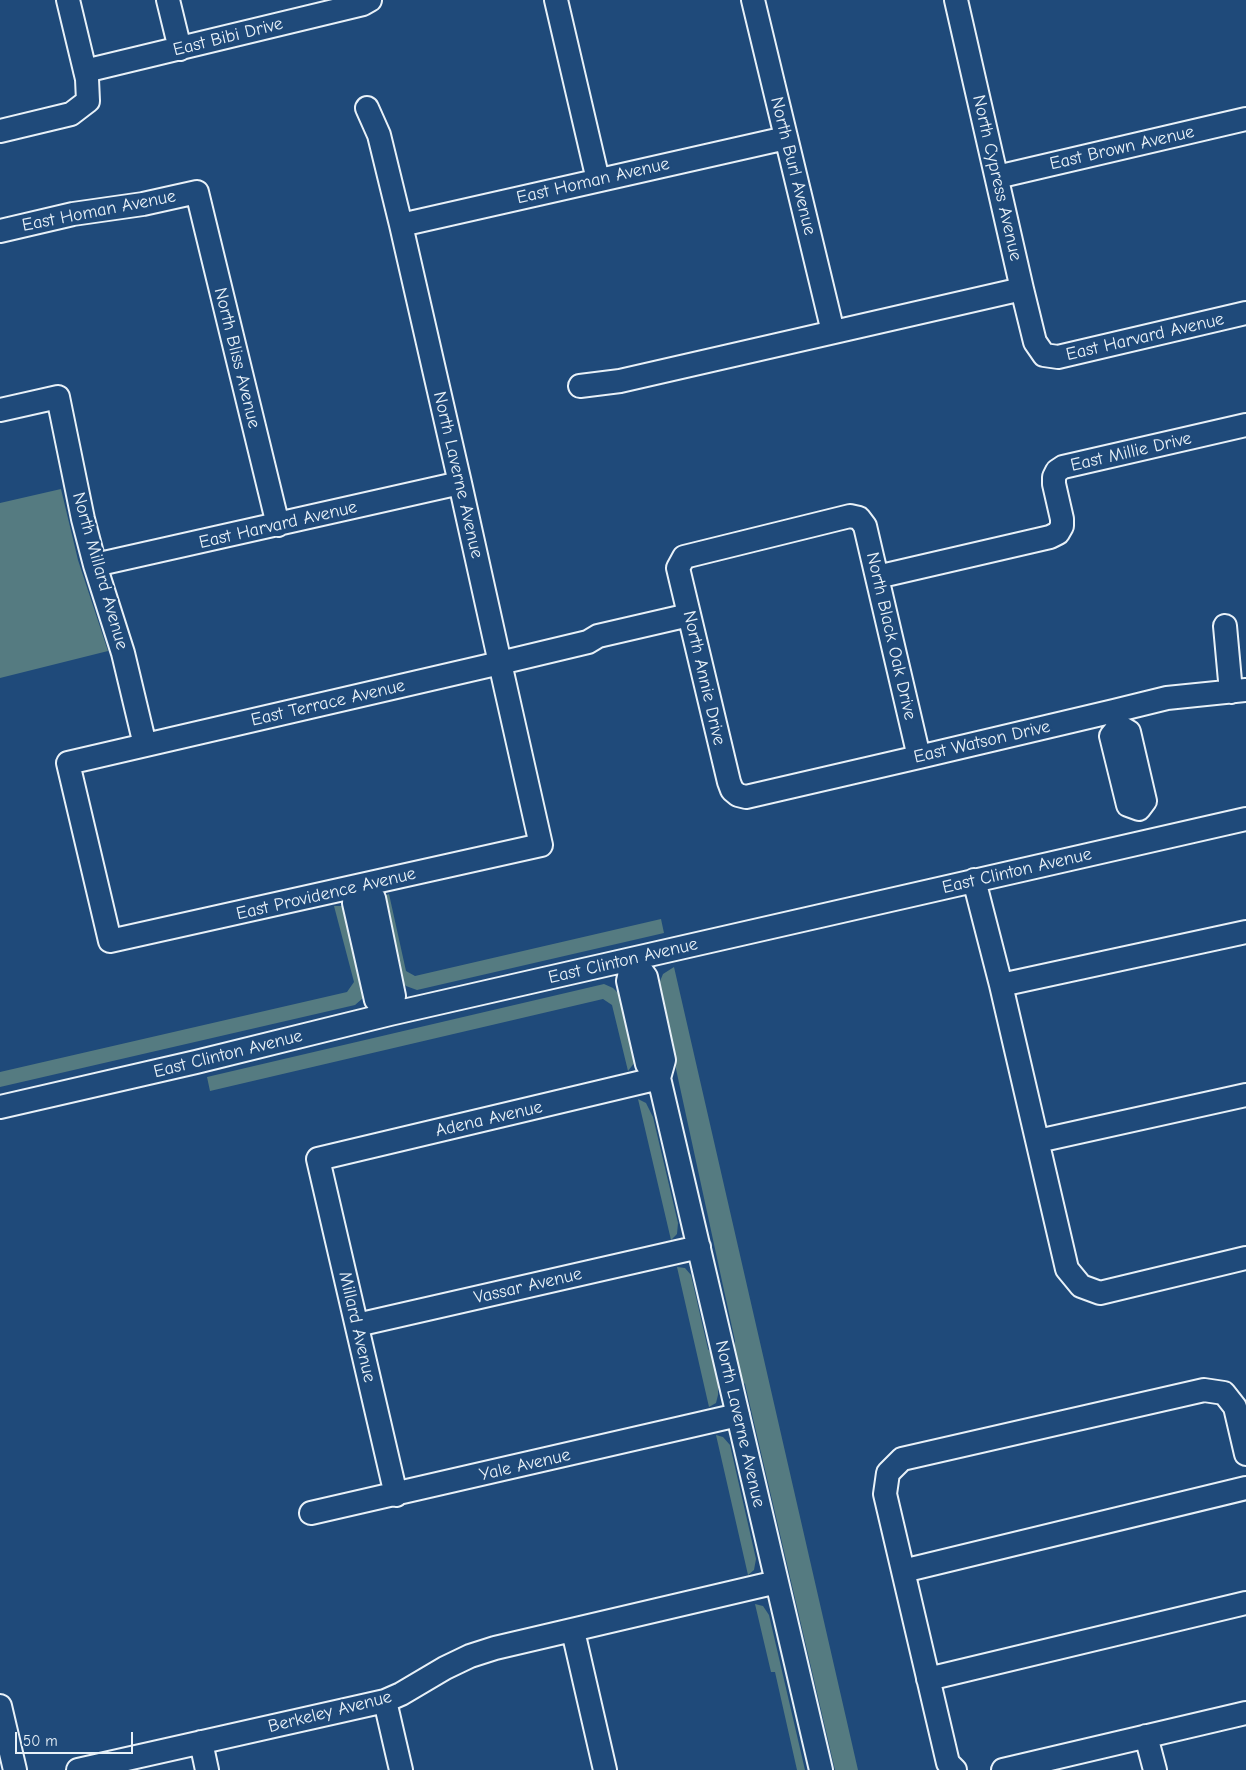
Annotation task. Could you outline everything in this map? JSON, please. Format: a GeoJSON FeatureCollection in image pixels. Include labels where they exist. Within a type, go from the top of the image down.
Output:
{"type":"FeatureCollection","features":[{"type":"Feature","properties":{"kind":"street"},"geometry":{"type":"LineString","coordinates":[[1,125],[71,114],[88,101],[85,71],[68,0]]}},
{"type":"Feature","properties":{"kind":"street"},"geometry":{"type":"LineString","coordinates":[[168,0],[180,49]]}},
{"type":"Feature","properties":{"kind":"street","name":"East Bibi Drive"},"geometry":{"type":"LineString","coordinates":[[85,71],[362,4],[370,0]]}},
{"type":"Feature","properties":{"kind":"street"},"geometry":{"type":"LineString","coordinates":[[556,0],[598,180]]}},
{"type":"Feature","properties":{"kind":"street","name":"North Burl Avenue"},"geometry":{"type":"LineString","coordinates":[[753,0],[833,332]]}},
{"type":"Feature","properties":{"kind":"street","name":"North Cypress Avenue"},"geometry":{"type":"LineString","coordinates":[[956,0],[1035,342],[1044,355]]}},
{"type":"Feature","properties":{"kind":"street","name":"North Laverne Avenue"},"geometry":{"type":"LineString","coordinates":[[367,108],[379,135],[401,225],[541,845]]}},
{"type":"Feature","properties":{"kind":"street","name":"East Brown Avenue"},"geometry":{"type":"LineString","coordinates":[[997,176],[1246,120]]}},
{"type":"Feature","properties":{"kind":"street","name":"East Homan Avenue"},"geometry":{"type":"LineString","coordinates":[[401,225],[786,138]]}},
{"type":"Feature","properties":{"kind":"street","name":"East Homan Avenue"},"geometry":{"type":"LineString","coordinates":[[0,231],[73,214],[143,204],[197,192]]}},
{"type":"Feature","properties":{"kind":"street","name":"North Bliss Avenue"},"geometry":{"type":"LineString","coordinates":[[197,192],[278,525]]}},
{"type":"Feature","properties":{"kind":"street"},"geometry":{"type":"LineString","coordinates":[[580,386],[620,381],[1022,289]]}},
{"type":"Feature","properties":{"kind":"street","name":"East Harvard Avenue"},"geometry":{"type":"LineString","coordinates":[[1044,355],[1058,357],[1246,313]]}},
{"type":"Feature","properties":{"kind":"street","name":"North Millard Avenue"},"geometry":{"type":"LineString","coordinates":[[0,410],[58,397],[83,519],[95,565],[123,653],[145,745]]}},
{"type":"Feature","properties":{"kind":"street","name":"East Millie Drive"},"geometry":{"type":"LineString","coordinates":[[877,577],[1050,537],[1058,533],[1062,526],[1062,519],[1054,477],[1057,471],[1063,467],[1246,425]]}},
{"type":"Feature","properties":{"kind":"street","name":"East Harvard Avenue"},"geometry":{"type":"LineString","coordinates":[[95,565],[460,483]]}},
{"type":"Feature","properties":{"kind":"street","name":"North Black Oak Drive"},"geometry":{"type":"LineString","coordinates":[[680,562],[684,557],[691,554],[850,516],[859,518],[865,526],[919,757]]}},
{"type":"Feature","properties":{"kind":"street","name":"North Annie Drive"},"geometry":{"type":"LineString","coordinates":[[680,562],[678,568],[728,782],[735,792]]}},
{"type":"Feature","properties":{"kind":"street","name":"East Terrace Avenue"},"geometry":{"type":"LineString","coordinates":[[110,941],[68,763],[500,663],[588,642],[598,636],[689,615]]}},
{"type":"Feature","properties":{"kind":"street","name":"East Watson Drive"},"geometry":{"type":"LineString","coordinates":[[735,792],[746,797],[919,757],[1116,719],[1180,696],[1238,691],[1225,626]]}},
{"type":"Feature","properties":{"kind":"street"},"geometry":{"type":"LineString","coordinates":[[1116,719],[1129,732],[1145,801],[1139,809],[1147,842]]}},
{"type":"Feature","properties":{"kind":"street","name":"East Clinton Avenue"},"geometry":{"type":"LineString","coordinates":[[0,1107],[196,1062],[390,1014],[1246,819]]}},
{"type":"Feature","properties":{"kind":"street","name":"East Providence Avenue"},"geometry":{"type":"LineString","coordinates":[[110,941],[361,887],[541,845]]}},
{"type":"Feature","properties":{"kind":"street"},"geometry":{"type":"LineString","coordinates":[[974,880],[1001,985],[1067,1269],[1081,1286],[1100,1293],[1246,1258]]}},
{"type":"Feature","properties":{"kind":"street"},"geometry":{"type":"LineString","coordinates":[[361,887],[354,903],[358,923],[376,1000],[390,1014]]}},
{"type":"Feature","properties":{"kind":"street"},"geometry":{"type":"LineString","coordinates":[[1001,985],[1246,932]]}},
{"type":"Feature","properties":{"kind":"street"},"geometry":{"type":"LineString","coordinates":[[633,959],[646,977],[648,986],[664,1060],[659,1078]]}},
{"type":"Feature","properties":{"kind":"street","name":"North Laverne Avenue"},"geometry":{"type":"LineString","coordinates":[[659,1078],[821,1770]]}},
{"type":"Feature","properties":{"kind":"street","name":"Adena Avenue"},"geometry":{"type":"LineString","coordinates":[[318,1159],[659,1078]]}},
{"type":"Feature","properties":{"kind":"street"},"geometry":{"type":"LineString","coordinates":[[1038,1141],[1246,1095]]}},
{"type":"Feature","properties":{"kind":"street","name":"Millard Avenue"},"geometry":{"type":"LineString","coordinates":[[318,1159],[396,1495]]}},
{"type":"Feature","properties":{"kind":"street","name":"Vassar Avenue"},"geometry":{"type":"LineString","coordinates":[[357,1325],[699,1247]]}},
{"type":"Feature","properties":{"kind":"street"},"geometry":{"type":"LineString","coordinates":[[955,1770],[948,1763],[885,1494],[888,1472],[902,1459],[1204,1390],[1224,1393],[1235,1407],[1246,1454]]}},
{"type":"Feature","properties":{"kind":"street","name":"Yale Avenue"},"geometry":{"type":"LineString","coordinates":[[311,1514],[738,1415]]}},
{"type":"Feature","properties":{"kind":"street"},"geometry":{"type":"LineString","coordinates":[[903,1571],[1246,1488]]}},
{"type":"Feature","properties":{"kind":"street","name":"Berkeley Avenue"},"geometry":{"type":"LineString","coordinates":[[78,1770],[385,1701],[401,1694],[445,1668],[470,1656],[495,1648],[777,1582]]}},
{"type":"Feature","properties":{"kind":"street"},"geometry":{"type":"LineString","coordinates":[[928,1679],[1246,1603]]}},
{"type":"Feature","properties":{"kind":"street"},"geometry":{"type":"LineString","coordinates":[[573,1631],[605,1770]]}},
{"type":"Feature","properties":{"kind":"street"},"geometry":{"type":"LineString","coordinates":[[385,1701],[401,1770]]}},
{"type":"Feature","properties":{"kind":"street"},"geometry":{"type":"LineString","coordinates":[[0,1706],[16,1770]]}},
{"type":"Feature","properties":{"kind":"street"},"geometry":{"type":"LineString","coordinates":[[1003,1770],[1246,1713]]}},
{"type":"Feature","properties":{"kind":"street"},"geometry":{"type":"LineString","coordinates":[[1146,1736],[1155,1770]]}},
{"type":"Feature","properties":{"kind":"street"},"geometry":{"type":"LineString","coordinates":[[201,1742],[207,1770]]}},
{"type":"Feature","properties":{"kind":"green space"},"geometry":{"type":"Polygon","coordinates":[[[61,489],[78,560],[108,651],[0,678],[0,503],[61,489]]]}},
{"type":"Feature","properties":{"kind":"green space"},"geometry":{"type":"Polygon","coordinates":[[[389,894],[406,971],[415,976],[661,919],[664,933],[417,990],[406,986],[401,981],[384,896],[389,894]]]}},
{"type":"Feature","properties":{"kind":"green space"},"geometry":{"type":"Polygon","coordinates":[[[334,906],[343,906],[348,913],[366,990],[363,998],[355,1005],[0,1087],[0,1072],[347,992],[354,982],[334,906]]]}},
{"type":"Feature","properties":{"kind":"green space"},"geometry":{"type":"Polygon","coordinates":[[[674,967],[858,1770],[835,1770],[745,1384],[738,1378],[733,1357],[735,1341],[658,986],[663,974],[674,967]]]}},
{"type":"Feature","properties":{"kind":"green space"},"geometry":{"type":"Polygon","coordinates":[[[604,984],[613,988],[621,996],[635,1053],[635,1062],[628,1071],[612,1005],[603,999],[210,1091],[207,1077],[604,984]]]}},
{"type":"Feature","properties":{"kind":"green space"},"geometry":{"type":"Polygon","coordinates":[[[638,1099],[646,1103],[653,1117],[678,1223],[677,1234],[671,1240],[638,1099]]]}},
{"type":"Feature","properties":{"kind":"green space"},"geometry":{"type":"Polygon","coordinates":[[[677,1267],[685,1268],[691,1275],[708,1349],[716,1360],[721,1380],[716,1403],[709,1407],[677,1267]]]}},
{"type":"Feature","properties":{"kind":"green space"},"geometry":{"type":"Polygon","coordinates":[[[716,1435],[723,1437],[730,1445],[756,1559],[754,1570],[748,1575],[716,1435]]]}},
{"type":"Feature","properties":{"kind":"green space"},"geometry":{"type":"Polygon","coordinates":[[[755,1604],[763,1606],[769,1615],[805,1770],[797,1770],[775,1672],[771,1672],[755,1604]]]}}]}
